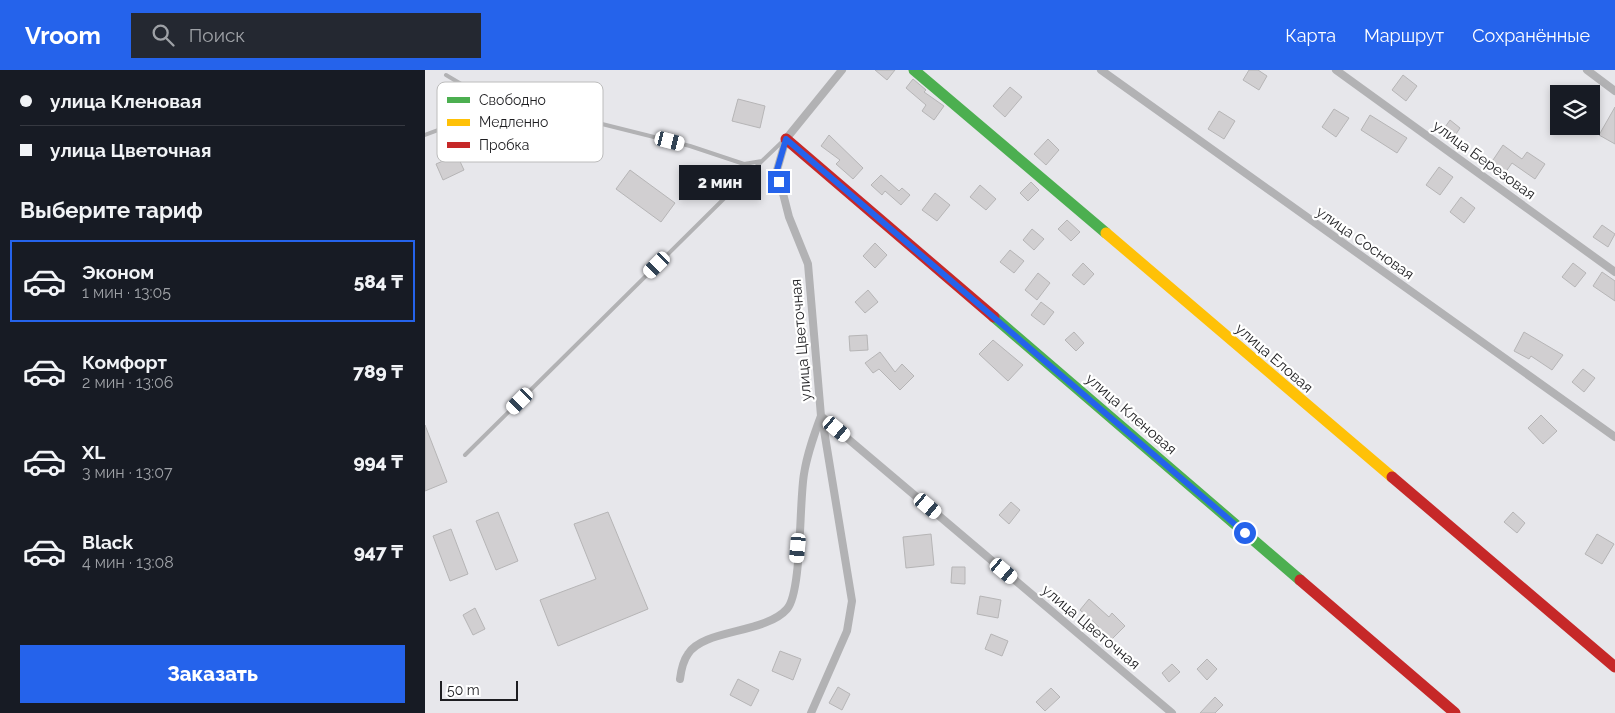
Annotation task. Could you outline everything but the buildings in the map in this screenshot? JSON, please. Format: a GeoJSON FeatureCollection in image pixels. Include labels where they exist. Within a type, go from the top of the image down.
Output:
{"type":"FeatureCollection","features":[{"type":"Feature","properties":{"kind":"street"},"geometry":{"type":"LineString","coordinates":[[786,139],[842,70]]}},
{"type":"Feature","properties":{"kind":"street","name":"улица Еловая"},"geometry":{"type":"LineString","coordinates":[[914,70],[1615,667]]}},
{"type":"Feature","properties":{"kind":"street","name":"улица Сосновая"},"geometry":{"type":"LineString","coordinates":[[1101,70],[1615,437]]}},
{"type":"Feature","properties":{"kind":"street","name":"улица Березовая"},"geometry":{"type":"LineString","coordinates":[[1336,70],[1615,272]]}},
{"type":"Feature","properties":{"kind":"street"},"geometry":{"type":"LineString","coordinates":[[1587,70],[1614,87]]}},
{"type":"Feature","properties":{"kind":"street","name":"улица Цветочная"},"geometry":{"type":"LineString","coordinates":[[786,139],[777,170],[789,217],[808,264],[821,416],[1172,713]]}},
{"type":"Feature","properties":{"kind":"street","name":"улица Кленовая"},"geometry":{"type":"LineString","coordinates":[[786,139],[1455,713]]}},
{"type":"Feature","properties":{"kind":"street"},"geometry":{"type":"LineString","coordinates":[[679,679],[688,654],[697,644],[762,624],[777,617],[788,608],[795,584],[804,475],[811,443],[821,416]]}},
{"type":"Feature","properties":{"kind":"street"},"geometry":{"type":"LineString","coordinates":[[811,713],[847,631],[852,601],[821,416]]}},
{"type":"Feature","properties":{"kind":"lane"},"geometry":{"type":"LineString","coordinates":[[446,75],[458,82]]}},
{"type":"Feature","properties":{"kind":"lane"},"geometry":{"type":"LineString","coordinates":[[603,124],[690,146],[744,164],[762,161]]}},
{"type":"Feature","properties":{"kind":"lane"},"geometry":{"type":"LineString","coordinates":[[425,135],[437,131]]}},
{"type":"Feature","properties":{"kind":"lane"},"geometry":{"type":"LineString","coordinates":[[465,455],[786,139]]}},
{"type":"Feature","properties":{"kind":"traffic: fast"},"geometry":{"type":"LineString","coordinates":[[914,70],[1106,233]]}},
{"type":"Feature","properties":{"kind":"traffic: fast"},"geometry":{"type":"LineString","coordinates":[[994,317],[1300,580]]}},
{"type":"Feature","properties":{"kind":"traffic: slow"},"geometry":{"type":"LineString","coordinates":[[1106,233],[1392,477]]}},
{"type":"Feature","properties":{"kind":"traffic: jam"},"geometry":{"type":"LineString","coordinates":[[786,139],[994,317]]}},
{"type":"Feature","properties":{"kind":"traffic: jam"},"geometry":{"type":"LineString","coordinates":[[1392,477],[1615,667]]}},
{"type":"Feature","properties":{"kind":"traffic: jam"},"geometry":{"type":"LineString","coordinates":[[1300,580],[1455,713]]}},
{"type":"Feature","properties":{"kind":"route"},"geometry":{"type":"LineString","coordinates":[[779,182],[777,170],[786,139],[1245,533]]}}]}
